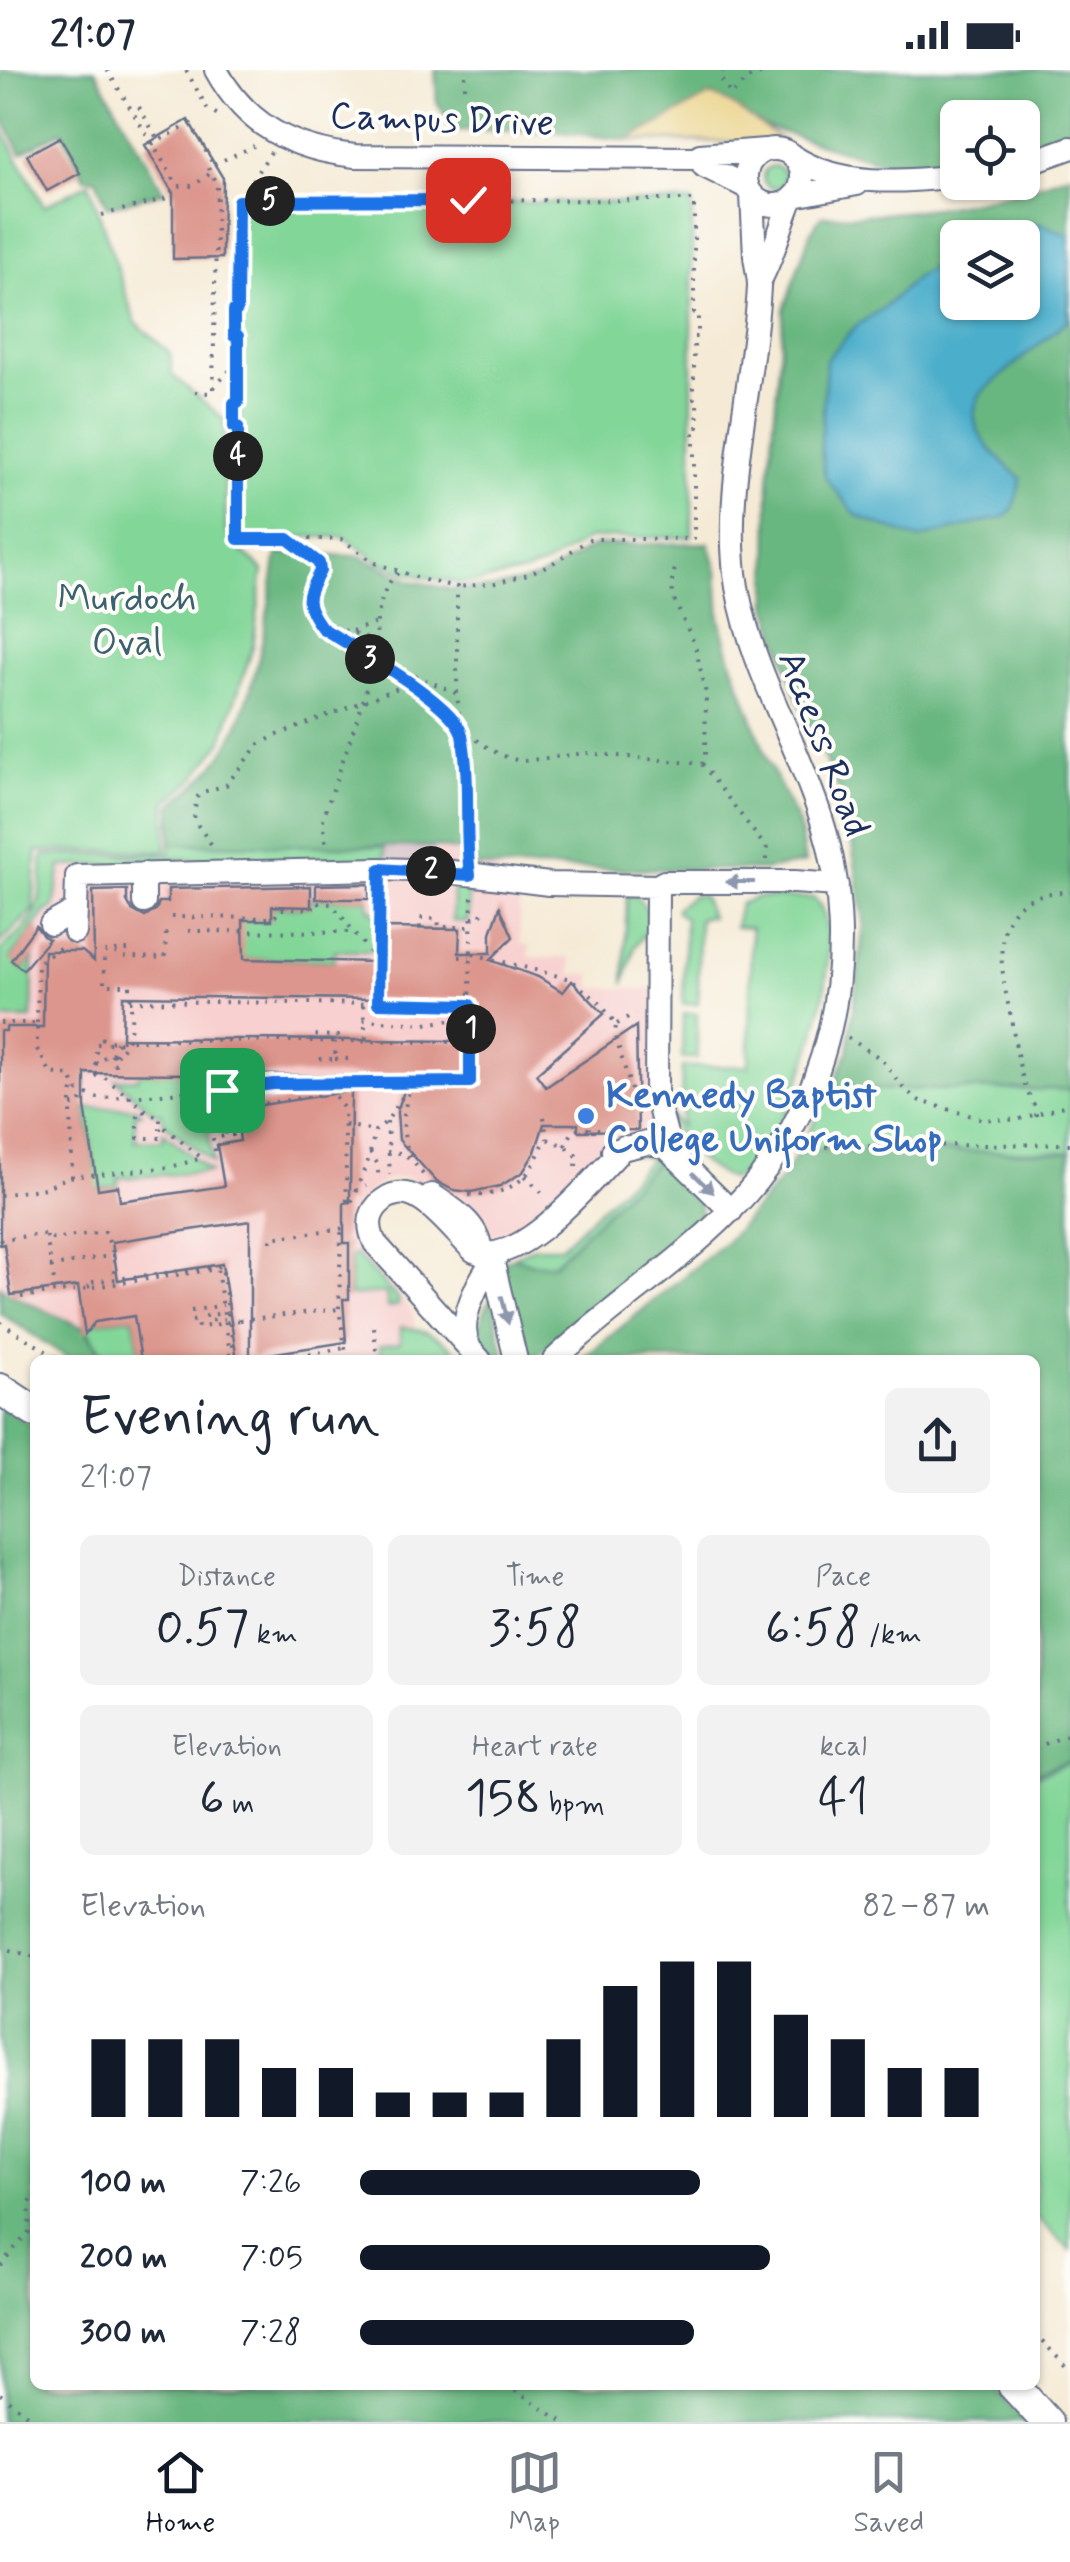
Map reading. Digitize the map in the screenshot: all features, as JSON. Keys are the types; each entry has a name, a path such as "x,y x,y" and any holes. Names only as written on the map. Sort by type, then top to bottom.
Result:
{"main road":[{"path":"0,1370 30,1385"},
{"path":"0,1389 30,1409"},
{"path":"1018,2390 1047,2422"}],"street":[{"name":"Campus Drive","path":"216,70 247,114 264,128 284,140 323,153 699,158 703,153 765,150"},
{"path":"1040,159 1070,148"},
{"path":"750,191 746,169 757,154 774,149 826,172 870,180 940,178"},
{"path":"699,158 704,166 767,204 785,203 800,188 801,170 791,155"},
{"path":"793,197 870,180"},
{"name":"Access Road","path":"560,1355 731,1210 782,1147 802,1109 825,1044 839,982 841,918 822,819 754,658 736,584 734,523 759,282 750,191"},
{"name":"Access Road","path":"759,282 770,264 779,228 793,197"},
{"path":"76,928 77,876 380,869 471,882 837,885"},
{"path":"144,874 144,902"},
{"path":"657,886 656,1090 675,1154"},
{"path":"50,924 59,916 76,928"},
{"path":"475,1355 465,1339 465,1319 496,1254 620,1138 654,1143 675,1154 731,1210"},
{"path":"475,1355 425,1302 396,1286 360,1248 355,1234 356,1218 368,1194 394,1181 412,1183 460,1214 474,1229 496,1254 515,1355"}],"path":[{"path":"107,70 178,186"},
{"path":"466,70 466,88"},
{"path":"723,70 721,80 730,95 748,78 773,70"},
{"path":"139,107 158,140"},
{"path":"152,144 191,124 214,165"},
{"path":"213,390 217,186 208,167 260,143"},
{"path":"238,201 694,200 694,312 698,312 698,337 694,337 698,427 694,427 694,539 590,539 553,564 528,574 496,583 457,587 376,564 341,539 238,539 238,427 234,427 238,201 272,152"},
{"path":"102,214 164,199 178,186 193,186 211,174"},
{"path":"196,392 208,393 229,371 237,370"},
{"path":"288,539 319,563 320,571 310,584 310,606 322,628 413,684 480,744 522,762 587,753 702,764 767,849"},
{"path":"676,566 673,598 695,645 706,694 702,764"},
{"path":"326,846 323,818 363,702 388,581 398,573"},
{"path":"457,587 457,694 472,918 468,1076"},
{"path":"310,606 325,623 376,641 399,668 457,694"},
{"path":"348,632 377,622"},
{"path":"211,844 194,820 196,798 202,792 226,785 258,745 424,682"},
{"path":"378,1003 380,869"},
{"path":"1036,1116 1037,1109 1026,1089 1000,969 1002,935 1014,908 1024,900 1039,894 1070,892"},
{"path":"171,917 274,918 280,908 313,909 313,903 332,904 380,969"},
{"path":"472,918 481,916 482,910"},
{"path":"420,928 420,918 438,918 439,926 472,927"},
{"path":"72,1177 74,1084 71,1076 51,1073 36,1052 38,964 76,928"},
{"path":"188,931 354,932"},
{"path":"114,951 123,958 165,958 166,934 162,934"},
{"path":"96,947 104,952 128,950"},
{"path":"103,993 104,952"},
{"path":"460,957 471,955 570,979 598,1000 616,1024 620,1056 636,1106"},
{"path":"96,1064 103,1056 114,1053 130,1034 130,986 104,985"},
{"path":"74,1084 98,1098 274,1084 470,1082 472,994"},
{"path":"130,1000 470,1005"},
{"path":"363,1004 366,1040"},
{"path":"616,1024 644,1010"},
{"path":"363,1020 425,1024 471,1017"},
{"path":"122,1022 130,1021"},
{"path":"0,1024 37,1022"},
{"path":"312,1038 338,1036 335,1059"},
{"path":"839,1048 844,1036 870,1048 906,1090 920,1100 982,1118 1017,1120 1070,1104"},
{"path":"101,1038 468,1043"},
{"path":"114,1062 118,1041"},
{"path":"126,1042 96,1044 97,1076 104,1077 144,1110 160,1116 160,1138 138,1138 138,1115 144,1115 144,1110"},
{"path":"449,1086 470,1083 468,1043"},
{"path":"319,1059 350,1059"},
{"path":"412,1083 404,1118 412,1162"},
{"path":"215,1152 213,1138 233,1135 230,1108 333,1092 344,1109 348,1204 375,1131 387,1122 412,1083"},
{"path":"222,1090 226,1136"},
{"path":"71,1104 79,1104 85,1093"},
{"path":"314,1094 316,1102"},
{"path":"263,1102 264,1110"},
{"path":"465,1194 503,1191 525,1176 547,1139 544,1117"},
{"path":"589,1117 589,1129"},
{"path":"387,1122 390,1176"},
{"path":"0,1195 45,1188 72,1177 171,1167 202,1159 160,1124"},
{"path":"345,1124 375,1131"},
{"path":"565,1146 574,1129 620,1138"},
{"path":"547,1139 577,1156 578,1162 567,1176"},
{"path":"795,1147 1070,1144"},
{"path":"370,1152 378,1163 379,1180"},
{"path":"387,1152 401,1153 434,1183"},
{"path":"525,1176 546,1196 542,1200"},
{"path":"272,1242 271,1238 350,1227 341,1234 339,1309 346,1355"},
{"path":"0,1240 106,1232 114,1255 114,1278"},
{"path":"46,1236 56,1292"},
{"path":"49,1267 114,1255"},
{"path":"105,1278 118,1281 222,1266 229,1312 224,1320 198,1328 197,1320 192,1321"},
{"path":"21,1297 217,1269 232,1355"},
{"path":"333,1270 340,1270"},
{"path":"87,1287 114,1278"},
{"path":"191,1311 223,1305"},
{"path":"229,1312 209,1318 241,1323 339,1309"},
{"path":"0,1322 52,1355"},
{"path":"374,1327 376,1355"},
{"path":"308,1355 345,1348"},
{"path":"1040,1746 1070,1734"},
{"path":"0,1947 30,1956"},
{"path":"0,2264 29,2232 30,2202"},
{"path":"1040,2338 1070,2371"},
{"path":"514,2390 563,2422"},
{"path":"0,2394 36,2422"}],"shaded area":[{"path":"175,846 463,849 519,885 520,944 529,945 529,957 571,958 571,974 591,974 592,988 665,989 663,1138 628,1152 546,1227 515,1227 501,1235 487,1233 447,1199 407,1177 388,1179 372,1188 358,1203 351,1230 358,1250 412,1310 421,1355 77,1355 0,1297 0,960 46,911 52,859 167,854"},
{"path":"434,848 436,864 385,862 384,849"}],"green space":[{"path":"0,70 95,70 164,192 107,207 96,179 85,178 62,131 21,153 0,114"},
{"path":"435,70 1070,70 1070,129 1040,139 1040,100 940,100 940,161 883,163 765,127 711,95 628,140 551,131 453,130 437,102"},
{"name":"Murdoch Oval","path":"0,125 44,206 89,183 135,322 170,353 172,375 224,419 226,529 231,541 263,570 253,647 221,743 193,780 166,802 166,851 37,851 33,910 0,943"},
{"path":"770,166 778,166 785,177 778,188 770,188 763,181 763,173"},
{"path":"1070,174 1070,1089 831,1090 848,1052 864,922 846,806 796,696 768,605 769,480 784,309 810,233 821,216 976,200 1040,200 1040,184"},
{"path":"692,202 692,537 590,538 526,572 457,583 406,573 380,562 343,537 240,537 240,203"},
{"path":"709,543 717,570 720,619 731,660 768,761 799,825 805,863 765,870 500,868 473,866 473,853 436,847 171,844 171,805 216,763 243,711 259,658 277,553 360,556 411,581 451,589 493,588 539,578 595,545"},
{"path":"171,805 384,847 385,862 178,859 149,864 61,866 54,908 46,911 11,959 23,970 33,958 32,1019 0,1019 0,950 24,928 36,910 43,855 170,854"},
{"path":"456,884 469,884 468,922 452,921"},
{"path":"627,895 636,896 648,911 649,928 635,946 624,984"},
{"path":"693,895 703,896 711,917 699,918 698,1004 683,1004 685,918 676,908"},
{"path":"758,897 814,898 826,922 828,958 823,1001 794,1094 753,1164 731,1179 692,1152 667,1112 681,1126 682,1067 749,1066 751,928 735,927 740,904"},
{"path":"311,899 369,899 369,910 376,911 375,951 335,951 334,961 244,959 168,919 271,920 272,907 310,907"},
{"path":"683,1014 697,1014 697,1058 682,1058"},
{"path":"140,1073 223,1073 223,1128 208,1130 213,1163 163,1122 162,1113 154,1113 115,1079 137,1079"},
{"path":"1070,1089 1070,1152 799,1150 831,1090"},
{"path":"86,1108 135,1108 141,1113 135,1114 136,1141 163,1140 163,1132 210,1172 118,1178 118,1186 0,1204 39,1169 95,1170"},
{"path":"799,1150 1070,1152 1070,1760 1040,1771 1040,1355 587,1355 728,1240 784,1176"},
{"path":"658,1153 700,1196 700,1219 693,1228 654,1164 553,1264 532,1264 513,1257 534,1247 561,1247 652,1158 630,1155"},
{"path":"662,1156 696,1193 698,1223 540,1353 520,1355 501,1263 513,1257 532,1264 554,1264"},
{"path":"355,1254 398,1299 398,1305 388,1308 386,1293 350,1296 351,1258"},
{"path":"0,1286 11,1295 84,1328 103,1355 63,1355 0,1313"},
{"path":"492,1296 504,1355 494,1353 481,1339 482,1315"},
{"path":"133,1317 140,1355 103,1355 84,1324"},
{"path":"401,1327 420,1330 436,1336 458,1355 380,1355 380,1346 400,1343"},
{"path":"0,1405 30,1425 30,2390 997,2390 1026,2422 0,2422"},
{"path":"1070,1762 1070,2250 1040,2221 1040,1774"}],"sand":[{"path":"711,95 786,143 628,140"}],"water":[{"path":"1040,224 1070,236 1068,320 983,391 974,416 991,450 1021,478 1014,507 1007,516 918,539 857,516 825,477 821,448 826,360 856,326 940,262 940,320 1040,320"}],"building":[{"path":"188,120 223,178 222,258 173,259 173,193 145,145"},
{"path":"60,137 80,173 47,191 27,155"},
{"path":"369,884 369,899 316,899 316,885"},
{"path":"311,886 311,907 272,906 272,920 243,920 244,959 375,962 375,955 382,955 383,928 460,929 459,953 491,953 491,933 500,907 513,937 490,960 538,977 563,992 572,981 604,1014 536,1074 546,1087 636,1026 638,1130 578,1131 578,1124 544,1124 523,1172 500,1186 471,1192 453,1190 436,1181 399,1140 397,1112 409,1076 85,1073 85,1107 98,1189 118,1186 120,1201 224,1186 217,1145 240,1141 236,1109 351,1091 350,1202 344,1203 344,1243 349,1243 349,1299 343,1299 346,1342 250,1355 250,1221 112,1242 118,1280 222,1264 236,1355 140,1355 134,1316 95,1322 85,1334 78,1286 11,1295 4,1244 0,1245 0,1031 6,1031 6,1027 43,1027 44,951 82,951 94,961 93,891 127,890 132,910 145,917 156,910 159,902 168,902 168,889","holes":["123,996 467,1000 467,1041 122,1038"]},
{"path":"36,926 49,939 23,970 11,960"}],"place":[{"name":"Kennedy Baptist College Uniform Shop","path":"586,1116"}],"route":[{"path":"222,1090 274,1084 470,1082 470,1005 378,1003 380,869 470,875 462,730 413,684 322,628 308,595 310,584 320,571 319,563 288,539 238,539 238,427 234,427 234,403 238,403 238,336 234,336 238,201 468,200"}]}
